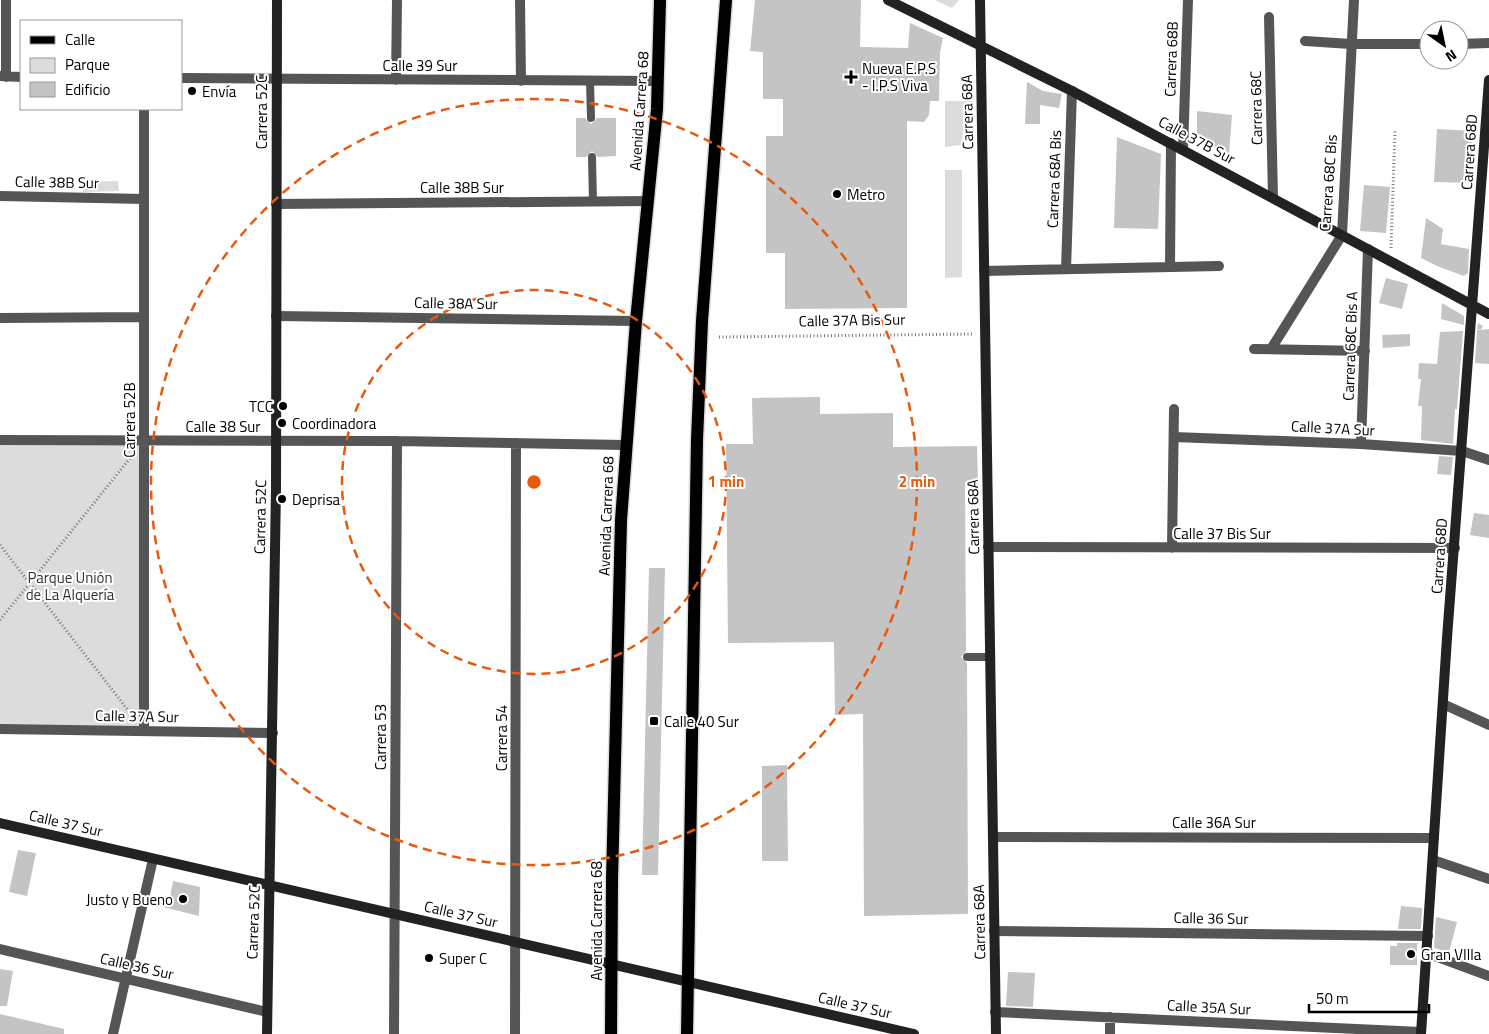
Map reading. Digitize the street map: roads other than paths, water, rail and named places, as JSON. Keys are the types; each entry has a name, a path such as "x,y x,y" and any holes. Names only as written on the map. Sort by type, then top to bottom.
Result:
{"main road":[{"name":"Avenida Carrera 68","path":"611,1034 621,520 625,445 658,81 660,0"},
{"path":"687,1034 697,440 702,321 726,0"}],"street":[{"path":"6,0 3,76 20,77"},
{"name":"Carrera 52C","path":"267,1034 276,441 277,0"},
{"path":"396,80 397,0"},
{"path":"520,0 521,81"},
{"name":"Calle 37B Sur","path":"888,0 1072,91 1489,314"},
{"name":"Carrera 68A","path":"980,0 996,1034"},
{"name":"Carrera 68B","path":"1183,150 1188,0"},
{"name":"Carrera 68C Bis","path":"1271,349 1342,235 1354,0"},
{"name":"Carrera 68C","path":"1269,17 1273,198"},
{"path":"1305,41 1351,44 1419,44"},
{"path":"1469,44 1489,44"},
{"name":"Calle 39 Sur","path":"182,78 658,81"},
{"name":"Carrera 68D","path":"1421,1033 1489,80"},
{"name":"Carrera 68A Bis","path":"1066,269 1072,91"},
{"name":"Carrera 52B","path":"144,110 144,731"},
{"path":"1170,267 1171,143"},
{"name":"Calle 38B Sur","path":"0,196 144,199"},
{"name":"Calle 38B Sur","path":"276,204 648,201"},
{"name":"Carrera 68C Bis A","path":"1361,444 1368,249"},
{"path":"984,271 1219,266"},
{"name":"Calle 38A Sur","path":"276,316 636,321"},
{"path":"0,318 144,317"},
{"path":"1254,349 1365,351"},
{"path":"1172,548 1174,409"},
{"name":"Calle 37A Sur","path":"1174,437 1361,444 1462,451 1489,460"},
{"name":"Calle 38 Sur","path":"0,440 397,441 625,445"},
{"name":"Carrera 53","path":"394,1034 397,441"},
{"name":"Carrera 54","path":"515,1034 516,443"},
{"name":"Calle 37 Bis Sur","path":"988,547 1455,548"},
{"path":"1444,704 1489,725"},
{"name":"Calle 37A Sur","path":"0,728 273,733"},
{"name":"Calle 37 Sur","path":"0,823 914,1034"},
{"name":"Calle 36A Sur","path":"993,837 1434,838"},
{"path":"113,1034 153,859"},
{"path":"1433,860 1489,879"},
{"name":"Calle 36 Sur","path":"994,931 1428,936"},
{"name":"Calle 36 Sur","path":"0,949 267,1012"},
{"path":"1427,953 1489,976"},
{"name":"Calle 35A Sur","path":"996,1012 1421,1033"},
{"path":"1110,1017 1110,1034"}],"lane":[{"path":"590,81 591,118"},
{"path":"592,157 593,202"},
{"path":"967,657 990,658"}],"place":[{"name":"Nueva E.P.S - I.P.S Viva","path":"851,77"},
{"name":"Envía","path":"192,91"},
{"name":"Metro","path":"837,194"},
{"name":"TCC","path":"283,406"},
{"name":"Coordinadora","path":"282,423"},
{"name":"Deprisa","path":"282,499"},
{"name":"Calle 40 Sur","path":"654,721"},
{"name":"Justo y Bueno","path":"183,899"},
{"name":"Gran VIlla","path":"1411,954"},
{"name":"Super C","path":"429,958"}],"park label":[{"name":"Parque Unión de La Alquería","path":"70,586"}]}
